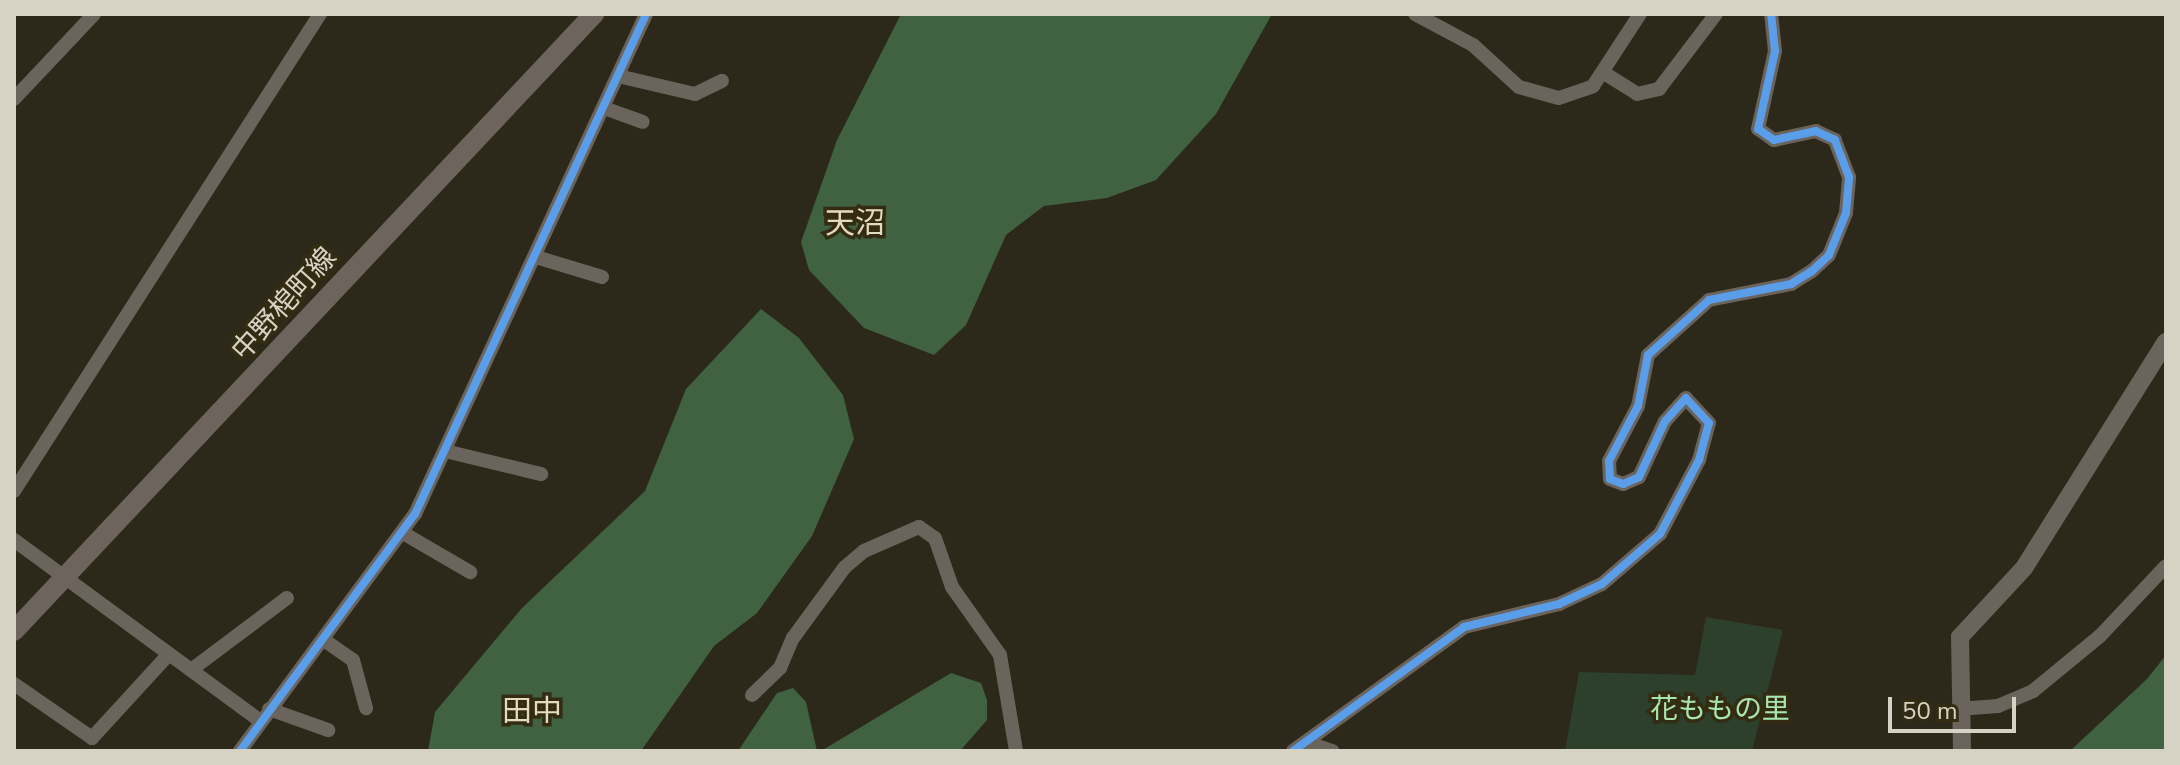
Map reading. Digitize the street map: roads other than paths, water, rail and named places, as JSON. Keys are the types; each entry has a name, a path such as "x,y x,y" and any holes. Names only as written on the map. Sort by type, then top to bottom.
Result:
{"main road":[{"name":"中野梍町線","path":"14,631 594,14"}],"street":[{"path":"14,99 94,14"},
{"path":"14,491 320,14"},
{"path":"1415,14 1473,45 1499,74 1531,94 1559,98 1593,86 1640,14"},
{"path":"1604,73 1637,94 1659,89 1716,14"},
{"path":"1300,748 1464,627 1559,604 1602,584 1660,534 1703,450 1709,423 1686,398 1665,421 1639,477 1623,484 1610,479 1606,471 1638,406 1648,355 1709,300 1791,284 1812,271 1829,255 1846,213 1849,177 1835,140 1816,131 1774,140 1758,129 1775,51 1771,14"},
{"path":"240,751 403,533 536,257 642,16"},
{"path":"618,76 695,94 722,81"},
{"path":"604,108 643,122"},
{"path":"536,257 602,277"},
{"path":"1962,751 1958,709 1960,637 2024,568 2166,342"},
{"path":"445,451 541,474"},
{"path":"752,695 780,668 793,638 845,567 864,551 919,527 935,538 952,587 1000,655 1016,751"},
{"path":"403,533 470,572"},
{"path":"14,540 191,670 265,715 328,730"},
{"path":"1958,709 1998,706 2033,691 2100,636 2166,566"},
{"path":"191,670 287,598"},
{"path":"324,640 353,660 366,708"},
{"path":"14,684 92,738 169,654"},
{"path":"1300,748 1332,751"}],"district":[{"name":"天沼","path":"855,224"},
{"name":"田中","path":"532,712"}],"park label":[{"name":"花ももの里","path":"1720,709"}]}
